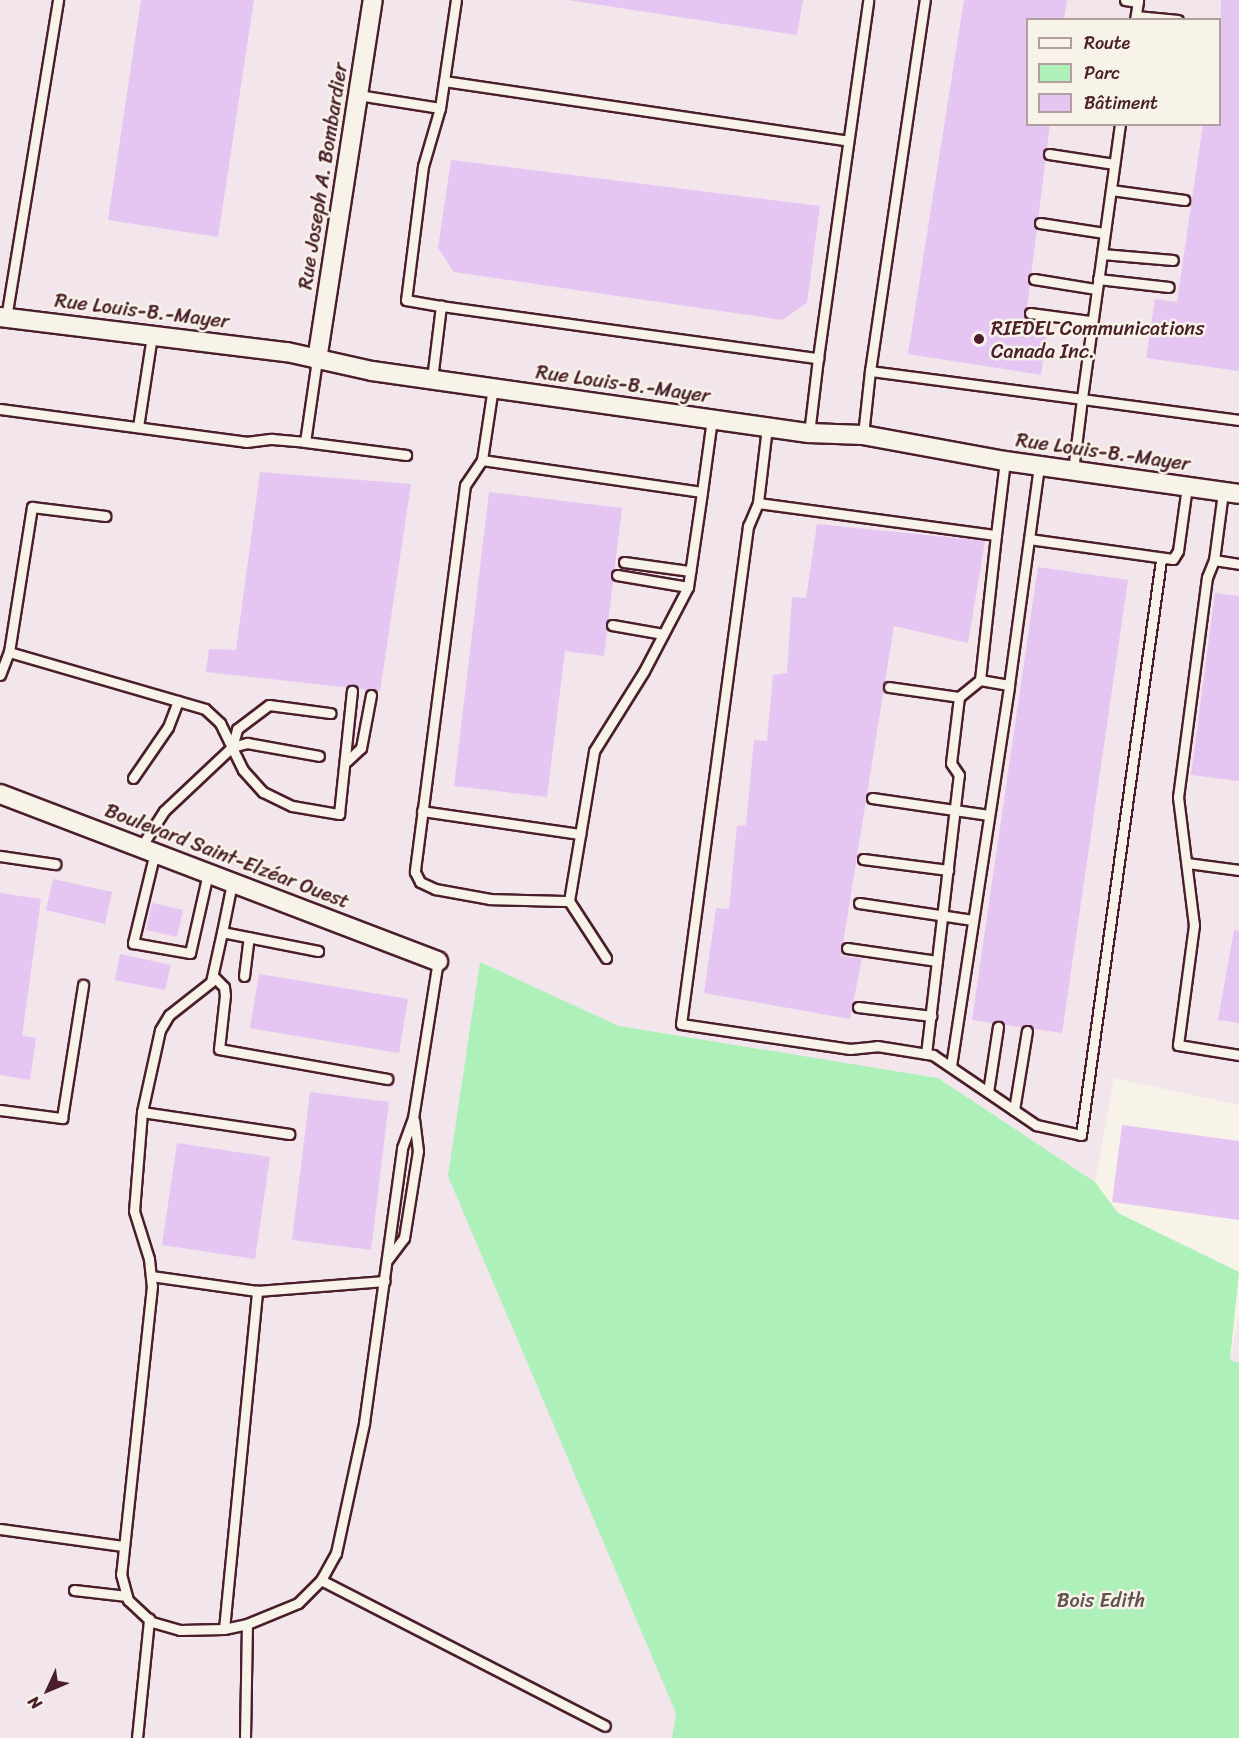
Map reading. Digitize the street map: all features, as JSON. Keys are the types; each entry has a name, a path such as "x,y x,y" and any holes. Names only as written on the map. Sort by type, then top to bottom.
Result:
{"street":[{"name":"Rue Joseph A. Bombardier","path":"317,360 373,0"},
{"name":"Rue Louis-B.-Mayer","path":"3,317 152,333 432,379 809,433 863,435 1005,461 1231,493"},
{"name":"Boulevard Saint-Elzéar Ouest","path":"0,794 438,961"}],"lane":[{"path":"3,317 58,0"},
{"path":"456,0 440,108 423,166 406,300 818,358"},
{"path":"809,433 868,0"},
{"path":"863,435 870,371 925,0"},
{"path":"1125,0 1138,1 1136,18"},
{"path":"444,81 848,141"},
{"path":"358,95 440,108"},
{"path":"1073,470 1091,321 1120,126"},
{"path":"1050,154 1114,164"},
{"path":"1112,189 1184,200"},
{"path":"1040,223 1104,233"},
{"path":"1102,254 1173,260"},
{"path":"1034,279 1169,287"},
{"path":"432,379 441,306"},
{"path":"1030,314 1091,321"},
{"path":"138,427 152,333"},
{"path":"305,442 317,360"},
{"path":"870,371 1239,420"},
{"path":"493,387 482,460 465,485 415,866 420,882 447,892 490,899 569,901"},
{"path":"0,409 246,442 272,439 406,455"},
{"path":"606,958 569,901 594,750 663,634 688,587 712,419"},
{"path":"767,427 758,503 748,526 681,1024 850,1049 877,1046 926,1054 951,1066 1036,1125 1081,1136 1161,560"},
{"path":"482,460 702,492"},
{"path":"889,687 959,696 980,680 1005,461"},
{"path":"951,1066 1040,466"},
{"path":"1029,539 1161,560 1173,559 1178,551 1187,486"},
{"path":"1231,493 1214,560 1207,578 1178,797 1194,925 1178,1045 1239,1055"},
{"path":"758,503 996,535"},
{"path":"0,675 9,651 32,507 105,516"},
{"path":"1214,560 1239,564"},
{"path":"624,562 690,571"},
{"path":"616,575 688,587"},
{"path":"612,625 663,634"},
{"path":"9,651 205,709 220,723 243,770 269,796 292,806 339,814 347,762 345,740 352,691"},
{"path":"980,680 1009,685"},
{"path":"347,762 362,748 371,696"},
{"path":"926,1054 959,775 951,763 959,696"},
{"path":"133,778 168,727 178,701"},
{"path":"232,747 237,729 269,705 330,713"},
{"path":"208,873 190,953 133,943 148,850 164,811 232,747 247,743 319,756"},
{"path":"872,798 989,815"},
{"path":"422,811 580,834"},
{"path":"0,856 56,864"},
{"path":"863,859 948,870"},
{"path":"1187,862 1239,870"},
{"path":"232,883 214,976 206,988 169,1015 160,1030 142,1112 134,1211 151,1276 121,1574 127,1596 148,1619 180,1630 224,1629 247,1624 298,1603 321,1580 336,1552 349,1499 385,1281 402,1148 413,1118 438,961"},
{"path":"859,903 973,920"},
{"path":"222,932 318,951"},
{"path":"244,976 249,937"},
{"path":"847,948 937,961"},
{"path":"214,976 224,987 225,994 219,1048 387,1079"},
{"path":"0,1110 62,1118 83,985"},
{"path":"858,1007 930,1016"},
{"path":"988,1092 998,1027"},
{"path":"1014,1110 1028,1031"},
{"path":"142,1112 289,1134"},
{"path":"387,1260 404,1238 418,1151 413,1118"},
{"path":"151,1276 257,1291 385,1281"},
{"path":"224,1629 257,1291"},
{"path":"0,1529 123,1546"},
{"path":"321,1580 605,1726"},
{"path":"75,1590 127,1596"},
{"path":"137,1738 148,1619"},
{"path":"245,1738 247,1624"}],"shaded area":[{"path":"0,0 1239,0 1239,1105 1114,1078 1095,1182 938,1078 619,1026 480,962 676,1713 672,1738 0,1738"},
{"path":"1239,1316 1239,1363 1230,1361"}],"green space":[{"name":"Bois Edith","path":"480,962 619,1026 938,1078 1095,1182 1118,1213 1239,1272 1230,1360 1239,1363 1239,1738 672,1738 676,1713 448,1176"}],"building":[{"path":"141,0 254,0 218,237 108,220"},
{"path":"568,0 803,0 797,35"},
{"path":"964,0 1067,0 1064,18 1026,18 1026,126 1050,126 1025,324 1048,328 1041,375 908,354"},
{"path":"1221,0 1239,0 1239,371 1146,358 1155,299 1177,302 1203,126 1221,126"},
{"path":"451,160 820,206 807,303 782,320 454,272 438,248"},
{"path":"260,472 411,484 380,691 206,672 209,649 236,650"},
{"path":"489,492 622,508 604,656 565,651 547,797 454,786"},
{"path":"817,524 985,541 968,643 894,626 841,956 862,958 850,1019 704,993 716,908 729,909 737,826 746,825 754,740 767,741 773,675 787,673 792,597 806,598"},
{"path":"1038,567 1128,580 1062,1033 972,1020"},
{"path":"1215,593 1239,596 1239,781 1191,775"},
{"path":"53,879 112,892 105,924 46,910"},
{"path":"0,893 41,899 22,1036 36,1038 30,1080 0,1075"},
{"path":"152,903 183,910 177,937 146,930"},
{"path":"1234,930 1239,931 1239,1023 1218,1020"},
{"path":"120,954 171,965 165,990 115,980"},
{"path":"259,974 408,999 399,1053 250,1028"},
{"path":"310,1092 389,1102 371,1250 292,1240"},
{"path":"1122,1125 1239,1141 1239,1220 1112,1202"},
{"path":"177,1143 270,1157 255,1259 162,1245"}],"place":[{"name":"RIEDEL Communications Canada Inc.","path":"979,339"}]}
